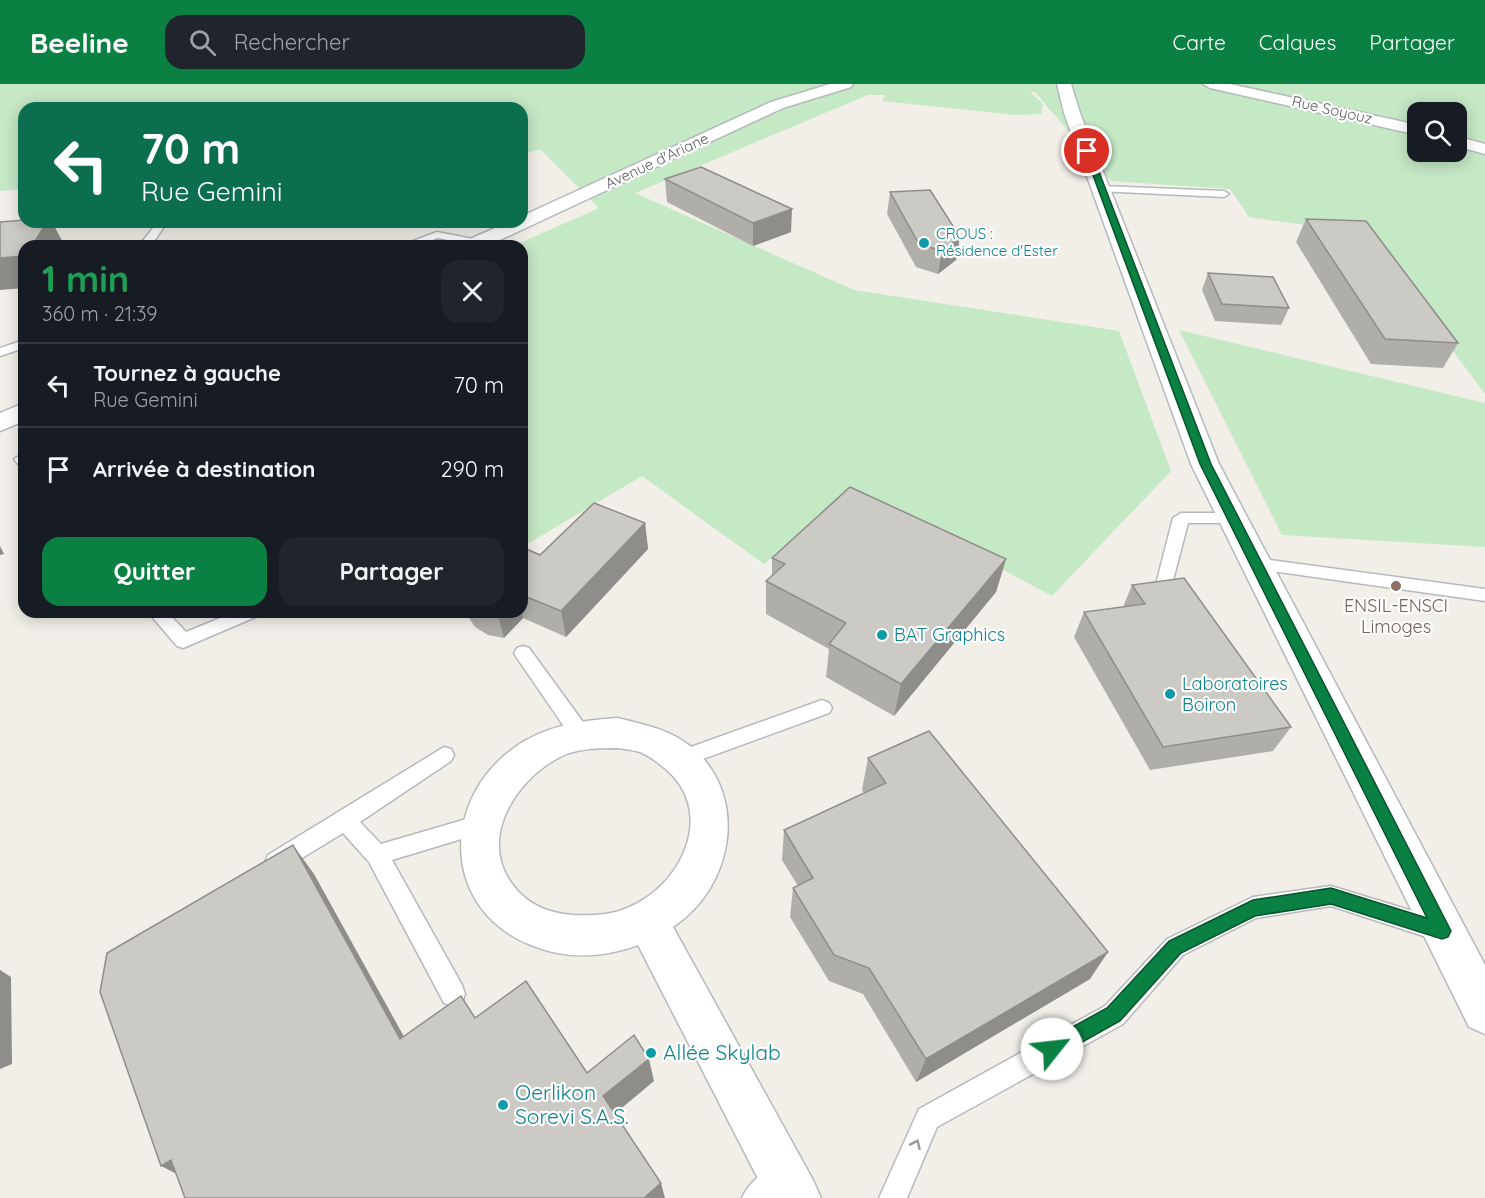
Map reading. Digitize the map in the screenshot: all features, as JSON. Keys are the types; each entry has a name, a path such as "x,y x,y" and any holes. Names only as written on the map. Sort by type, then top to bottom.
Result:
{"street":[{"name":"Avenue d'Ariane","path":"528,219 777,105 846,84"},
{"path":"1064,84 1072,113 1205,464 1442,931 1485,1011"},
{"name":"Rue Soyouz","path":"1210,84 1407,127"},
{"path":"1467,144 1485,149"},
{"name":"Avenue d'Ariane","path":"483,240 509,228"},
{"path":"0,423 18,414"},
{"path":"618,733 652,741 681,759 699,782 710,809 709,839 698,870 677,898 647,920 610,934 573,937 536,929 507,911 487,885 478,855 480,824 494,793 517,766 547,746 580,735 618,733"},
{"path":"647,920 778,1190"}],"lane":[{"path":"1102,189 1224,194"},
{"path":"423,240 437,235 458,240"},
{"path":"0,352 18,346"},
{"path":"1164,584 1181,518 1233,518"},
{"path":"1256,564 1485,595"},
{"path":"162,618 183,641 238,618"},
{"path":"524,653 580,735"},
{"path":"681,759 822,708"},
{"path":"267,868 444,755"},
{"path":"345,820 377,855 453,994"},
{"path":"377,855 480,824"},
{"path":"893,1198 928,1118 1114,1014 1175,947 1253,908 1331,896 1442,931"}],"green space":[{"path":"0,84 1485,84 1485,394 1365,233 1249,217 1230,189 1111,181 1035,92 1030,92 1043,104 1041,114 1016,115 882,101 885,95 868,95 635,193 854,290 1119,331 1171,471 1052,596 852,489 764,564 642,476 528,543 527,240 599,208 541,150 528,152 528,102 18,102 18,190 0,191"},
{"path":"1179,330 1485,403 1485,547 1282,535"}],"building":[{"path":"701,167 792,209 753,223 665,179"},
{"path":"930,190 960,237 942,251 919,244 890,192"},
{"path":"1306,219 1366,221 1458,343 1385,339"},
{"path":"18,220 18,228 43,228 36,240 18,240 18,256 0,258 0,222"},
{"path":"1208,273 1273,277 1289,308 1222,304"},
{"name":"BAT Graphics","path":"850,487 1006,559 901,684 829,644 846,623 766,581 785,564 772,558"},
{"path":"594,503 645,523 561,611 528,597 528,550 540,555"},
{"name":"Laboratoires Boiron","path":"1184,578 1291,727 1163,747 1084,612 1145,604 1132,585"},
{"path":"929,731 1108,952 926,1059 869,968 834,955 793,888 813,878 784,830 886,783 868,758"},
{"path":"293,845 400,1039 461,996 475,1018 526,981 587,1073 634,1035 649,1059 603,1096 661,1183 644,1198 185,1198 171,1160 161,1166 100,992 107,953"}],"place":[{"name":"CROUS : Résidence d'Ester","path":"924,243"},
{"name":"ENSIL-ENSCI Limoges","path":"1396,586"},
{"name":"BAT Graphics","path":"882,635"},
{"name":"Laboratoires Boiron","path":"1170,694"},
{"name":"Allée Skylab","path":"651,1053"},
{"name":"Oerlikon Sorevi S.A.S.","path":"503,1105"}],"route":[{"path":"1052,1049 1114,1014 1175,947 1253,908 1331,896 1442,931 1205,464 1087,151"}]}
